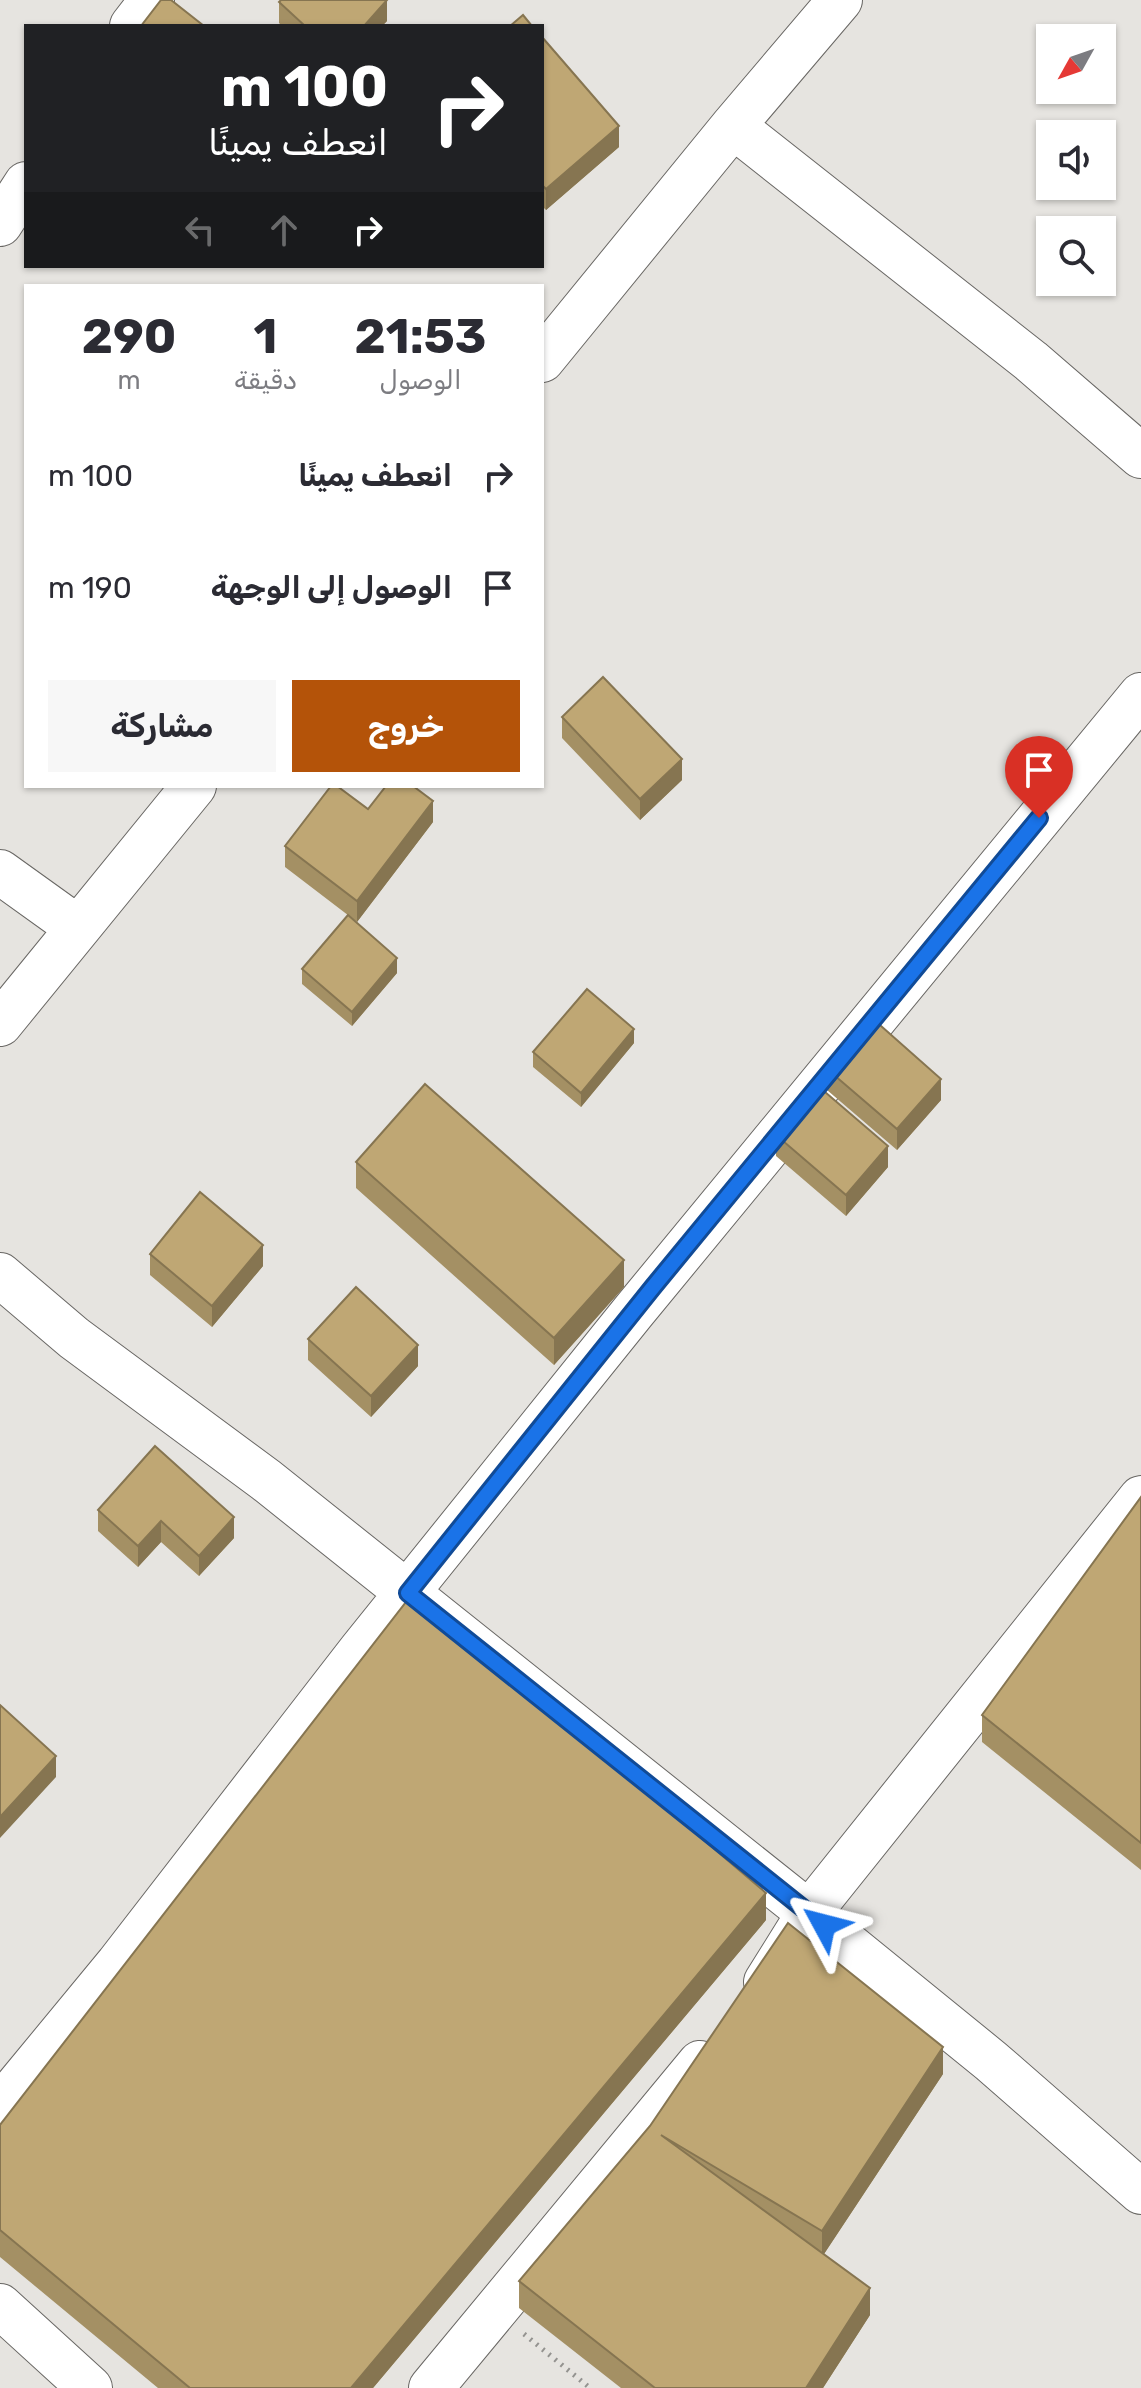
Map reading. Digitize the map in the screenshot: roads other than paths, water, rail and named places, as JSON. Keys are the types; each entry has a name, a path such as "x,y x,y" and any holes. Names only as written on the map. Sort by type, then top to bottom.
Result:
{"street":[{"path":"134,24 152,0"},
{"path":"544,358 840,0"},
{"path":"733,126 1031,361 1141,456"},
{"path":"0,224 24,187"},
{"path":"0,2107 118,1964 643,1299 1141,695"},
{"path":"0,1024 192,788"},
{"path":"0,872 78,928"},
{"path":"0,1275 74,1338 266,1480 809,1913 991,2061 1141,2192"},
{"path":"431,2388 731,2026 788,1950 809,1913 1141,1498"},
{"path":"0,2306 90,2388"}]}
